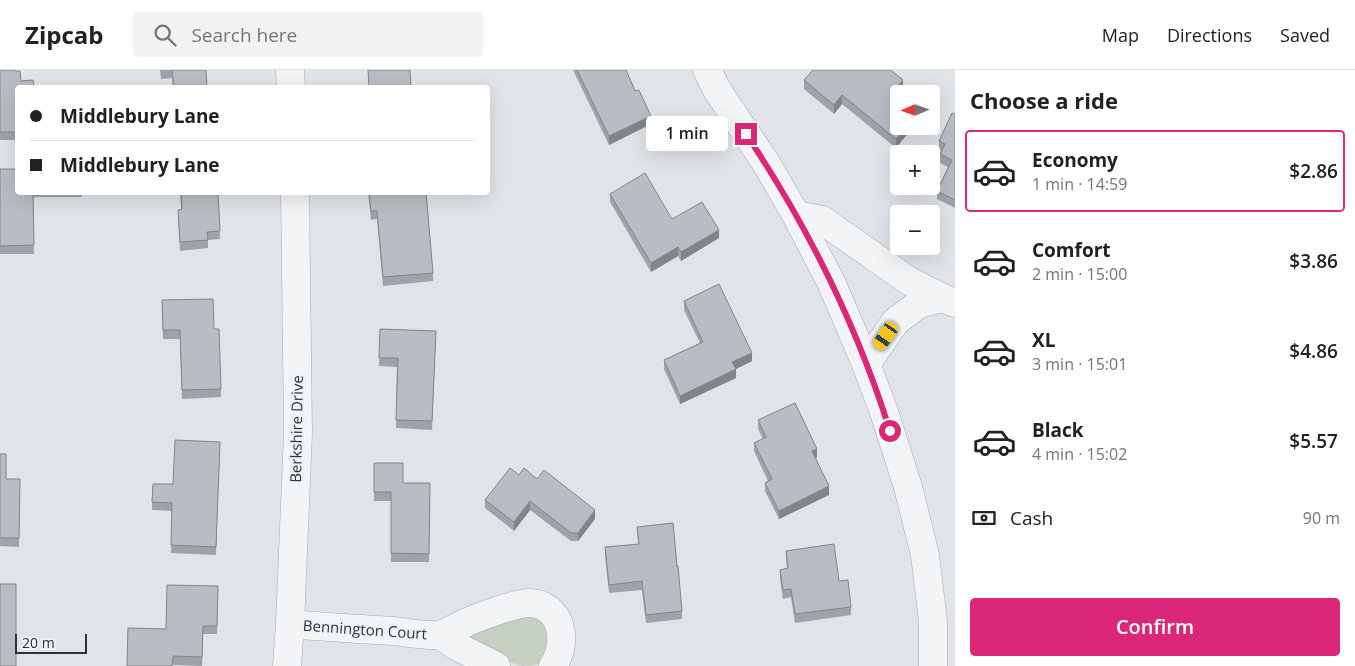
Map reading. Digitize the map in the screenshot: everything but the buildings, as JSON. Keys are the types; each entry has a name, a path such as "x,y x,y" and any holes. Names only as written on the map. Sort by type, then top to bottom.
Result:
{"street":[{"path":"290,70 291,85"},
{"path":"707,70 717,90 766,163 796,215 831,282 866,364 884,412 908,487 925,555 933,622 933,666"},
{"name":"Berkshire Drive","path":"287,666 298,433 295,195"},
{"path":"796,215 822,220 909,281 949,300"},
{"path":"866,364 896,321 919,304 949,300"},
{"name":"Bennington Court","path":"290,624 440,635 466,623 514,606 528,603 539,604 549,610 557,619 561,629 561,649 553,666"},
{"name":"Bennington Court","path":"440,635 458,647 496,666"}],"green space":[{"path":"531,613 553,631 542,662 528,666 517,665 469,642 466,634"}],"route":[{"path":"746,134 766,163 796,215 831,282 866,364 890,431"}]}
